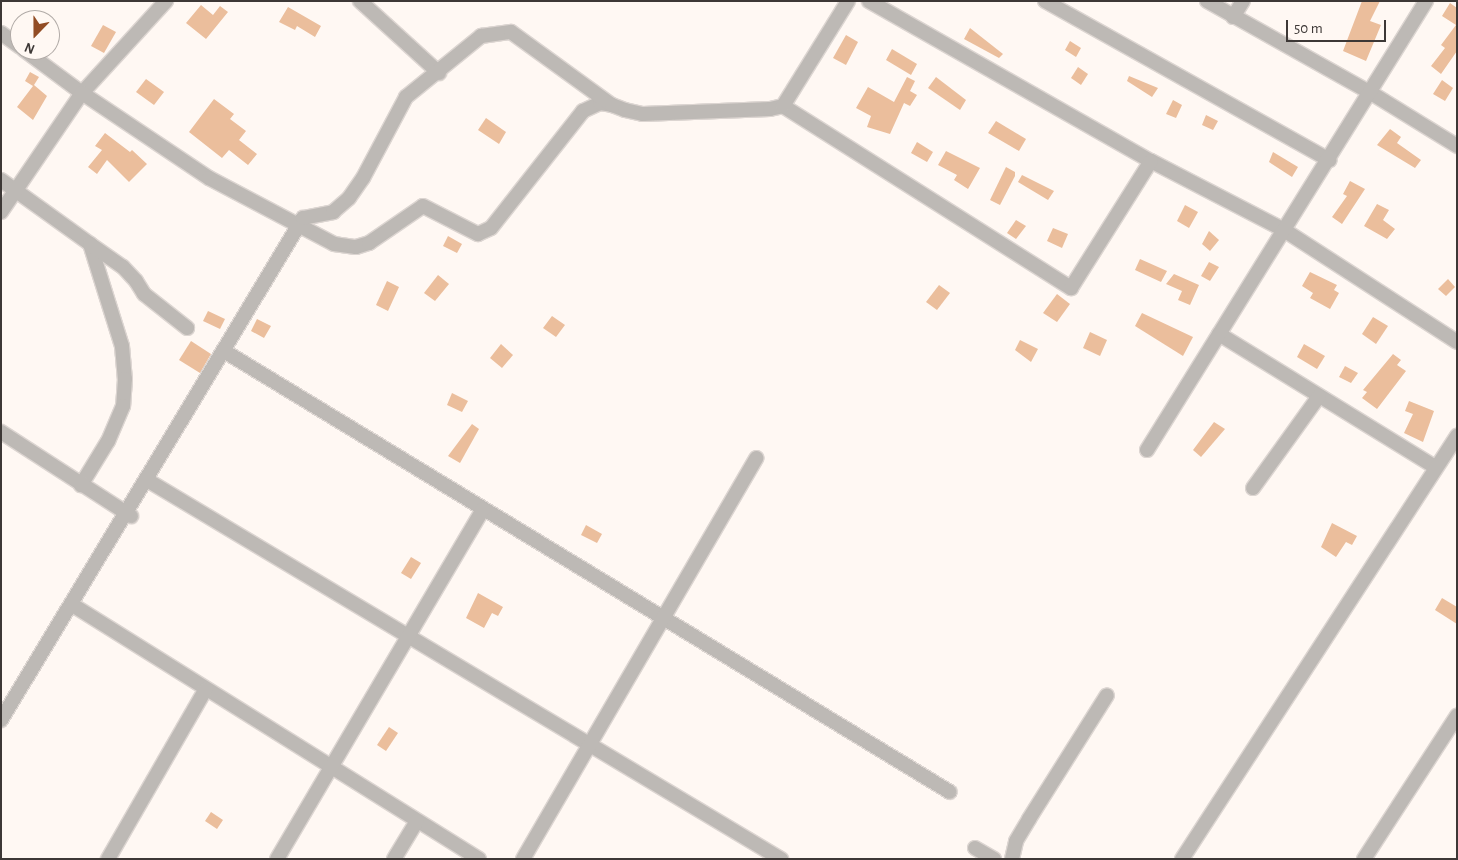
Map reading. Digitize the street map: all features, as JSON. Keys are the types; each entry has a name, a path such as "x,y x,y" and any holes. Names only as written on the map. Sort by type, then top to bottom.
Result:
{"street":[{"path":"1,212 82,93 166,1"},
{"path":"360,1 439,73"},
{"path":"37,60 82,93 188,165 233,192 300,224 334,244 356,247 377,239 423,206 472,232 484,232 583,111 600,104 612,105 643,114 770,109 783,106 848,1"},
{"path":"869,1 1151,161 1284,230 1457,342"},
{"path":"1045,1 1330,160"},
{"path":"1207,1 1371,93 1457,146"},
{"path":"1233,16 1243,1"},
{"path":"1147,450 1284,230 1330,160 1426,1"},
{"path":"1,720 71,604 128,515 146,480 303,218 333,212 342,205 363,178 406,97 439,73 481,36 510,32 612,105"},
{"path":"783,106 1071,288 1151,161"},
{"path":"1,180 17,189 123,267 136,280 144,294 187,328"},
{"path":"82,485 108,441 123,406 125,379 122,346 90,244"},
{"path":"1219,334 1435,467"},
{"path":"224,351 950,792"},
{"path":"1253,488 1319,396"},
{"path":"1,432 128,515"},
{"path":"1182,859 1435,467 1457,436"},
{"path":"522,859 756,458"},
{"path":"146,480 781,859"},
{"path":"277,859 332,769 483,509"},
{"path":"71,604 205,690 479,859"},
{"path":"108,859 205,690"},
{"path":"1012,859 1016,841 1107,695"},
{"path":"1364,859 1455,723"},
{"path":"394,859 416,821"},
{"path":"975,848 994,859"}],"building":[{"path":"1362,1 1380,1 1370,21 1381,25 1366,61 1343,51"},
{"path":"1450,3 1457,8 1457,51 1441,74 1431,66 1445,48 1441,45 1456,25 1442,16"},
{"path":"201,5 213,15 220,6 228,12 206,39 186,23"},
{"path":"288,7 321,26 315,37 297,26 295,30 279,22"},
{"path":"103,25 116,32 104,53 91,46"},
{"path":"970,28 1003,54 999,58 964,39"},
{"path":"846,35 858,42 846,65 833,58"},
{"path":"1070,41 1081,48 1076,57 1065,50"},
{"path":"892,49 917,64 911,75 886,60"},
{"path":"1078,67 1088,74 1081,85 1071,78"},
{"path":"30,72 39,77 34,85 47,96 33,120 17,107 33,86 25,81"},
{"path":"1129,76 1158,88 1152,97 1127,81"},
{"path":"907,77 915,81 910,91 917,95 910,106 904,103 890,134 867,127 871,116 856,108 868,87 894,102"},
{"path":"936,77 966,100 960,110 928,88"},
{"path":"146,79 164,92 154,105 136,92"},
{"path":"1442,80 1453,88 1445,101 1433,94"},
{"path":"214,99 234,114 230,119 246,131 239,140 257,154 248,165 229,150 222,158 189,132"},
{"path":"1173,100 1182,105 1176,118 1166,114"},
{"path":"1206,115 1218,121 1213,130 1202,125"},
{"path":"486,118 506,132 499,144 478,130"},
{"path":"996,121 1026,139 1019,151 988,133"},
{"path":"1390,129 1401,137 1397,143 1421,160 1415,168 1377,145"},
{"path":"105,133 130,152 132,150 147,164 129,182 107,160 97,174 88,167 102,150 95,146"},
{"path":"917,142 933,152 927,162 911,153"},
{"path":"946,151 980,168 968,189 954,180 957,175 938,165"},
{"path":"1273,152 1298,167 1292,177 1269,162"},
{"path":"1006,167 1015,172 1015,176 1000,205 990,200"},
{"path":"1022,175 1054,191 1048,200 1018,182"},
{"path":"1350,181 1365,189 1342,224 1332,217 1347,196 1343,194"},
{"path":"1377,204 1389,210 1383,220 1395,229 1387,239 1364,226"},
{"path":"1185,205 1198,212 1189,228 1177,221"},
{"path":"1016,220 1026,226 1016,239 1007,233"},
{"path":"1053,228 1068,234 1062,248 1047,241"},
{"path":"1209,231 1219,240 1210,251 1202,244"},
{"path":"448,236 462,244 457,253 443,246"},
{"path":"1140,259 1167,271 1161,282 1135,270"},
{"path":"1209,262 1219,267 1210,281 1201,276"},
{"path":"1310,272 1337,285 1334,290 1339,293 1330,309 1310,298 1313,293 1302,286"},
{"path":"1174,274 1199,285 1190,305 1178,300 1182,291 1166,284"},
{"path":"438,275 449,284 435,301 424,293"},
{"path":"1448,279 1455,287 1446,296 1438,289"},
{"path":"387,281 399,287 388,311 376,305"},
{"path":"939,285 950,293 937,310 926,302"},
{"path":"1057,294 1070,304 1057,322 1043,313"},
{"path":"208,311 225,319 220,329 203,321"},
{"path":"1142,313 1193,337 1183,356 1135,326"},
{"path":"552,316 565,325 556,337 543,328"},
{"path":"1373,317 1388,326 1376,344 1362,334"},
{"path":"257,319 271,326 264,338 251,331"},
{"path":"1090,332 1107,340 1100,356 1083,348"},
{"path":"1020,340 1038,349 1031,362 1015,350"},
{"path":"191,341 211,354 200,373 179,360"},
{"path":"501,344 513,355 502,368 490,358"},
{"path":"1304,344 1325,356 1317,369 1297,357"},
{"path":"1393,354 1401,360 1397,365 1406,371 1377,409 1362,398 1367,392 1363,390"},
{"path":"1345,366 1358,373 1351,383 1339,377"},
{"path":"452,393 468,401 462,412 447,405"},
{"path":"1409,401 1434,411 1423,442 1404,433 1413,414 1405,411"},
{"path":"1214,422 1225,429 1201,457 1193,450"},
{"path":"472,424 479,429 460,463 448,456"},
{"path":"1332,523 1357,536 1352,545 1346,542 1336,557 1321,547"},
{"path":"586,525 602,534 597,543 581,535"},
{"path":"411,557 421,563 411,579 401,573"},
{"path":"478,593 503,607 498,616 492,613 484,628 466,618"},
{"path":"1442,598 1457,607 1457,624 1435,610"},
{"path":"389,727 398,733 386,751 377,745"},
{"path":"211,812 223,820 217,829 205,821"}]}
